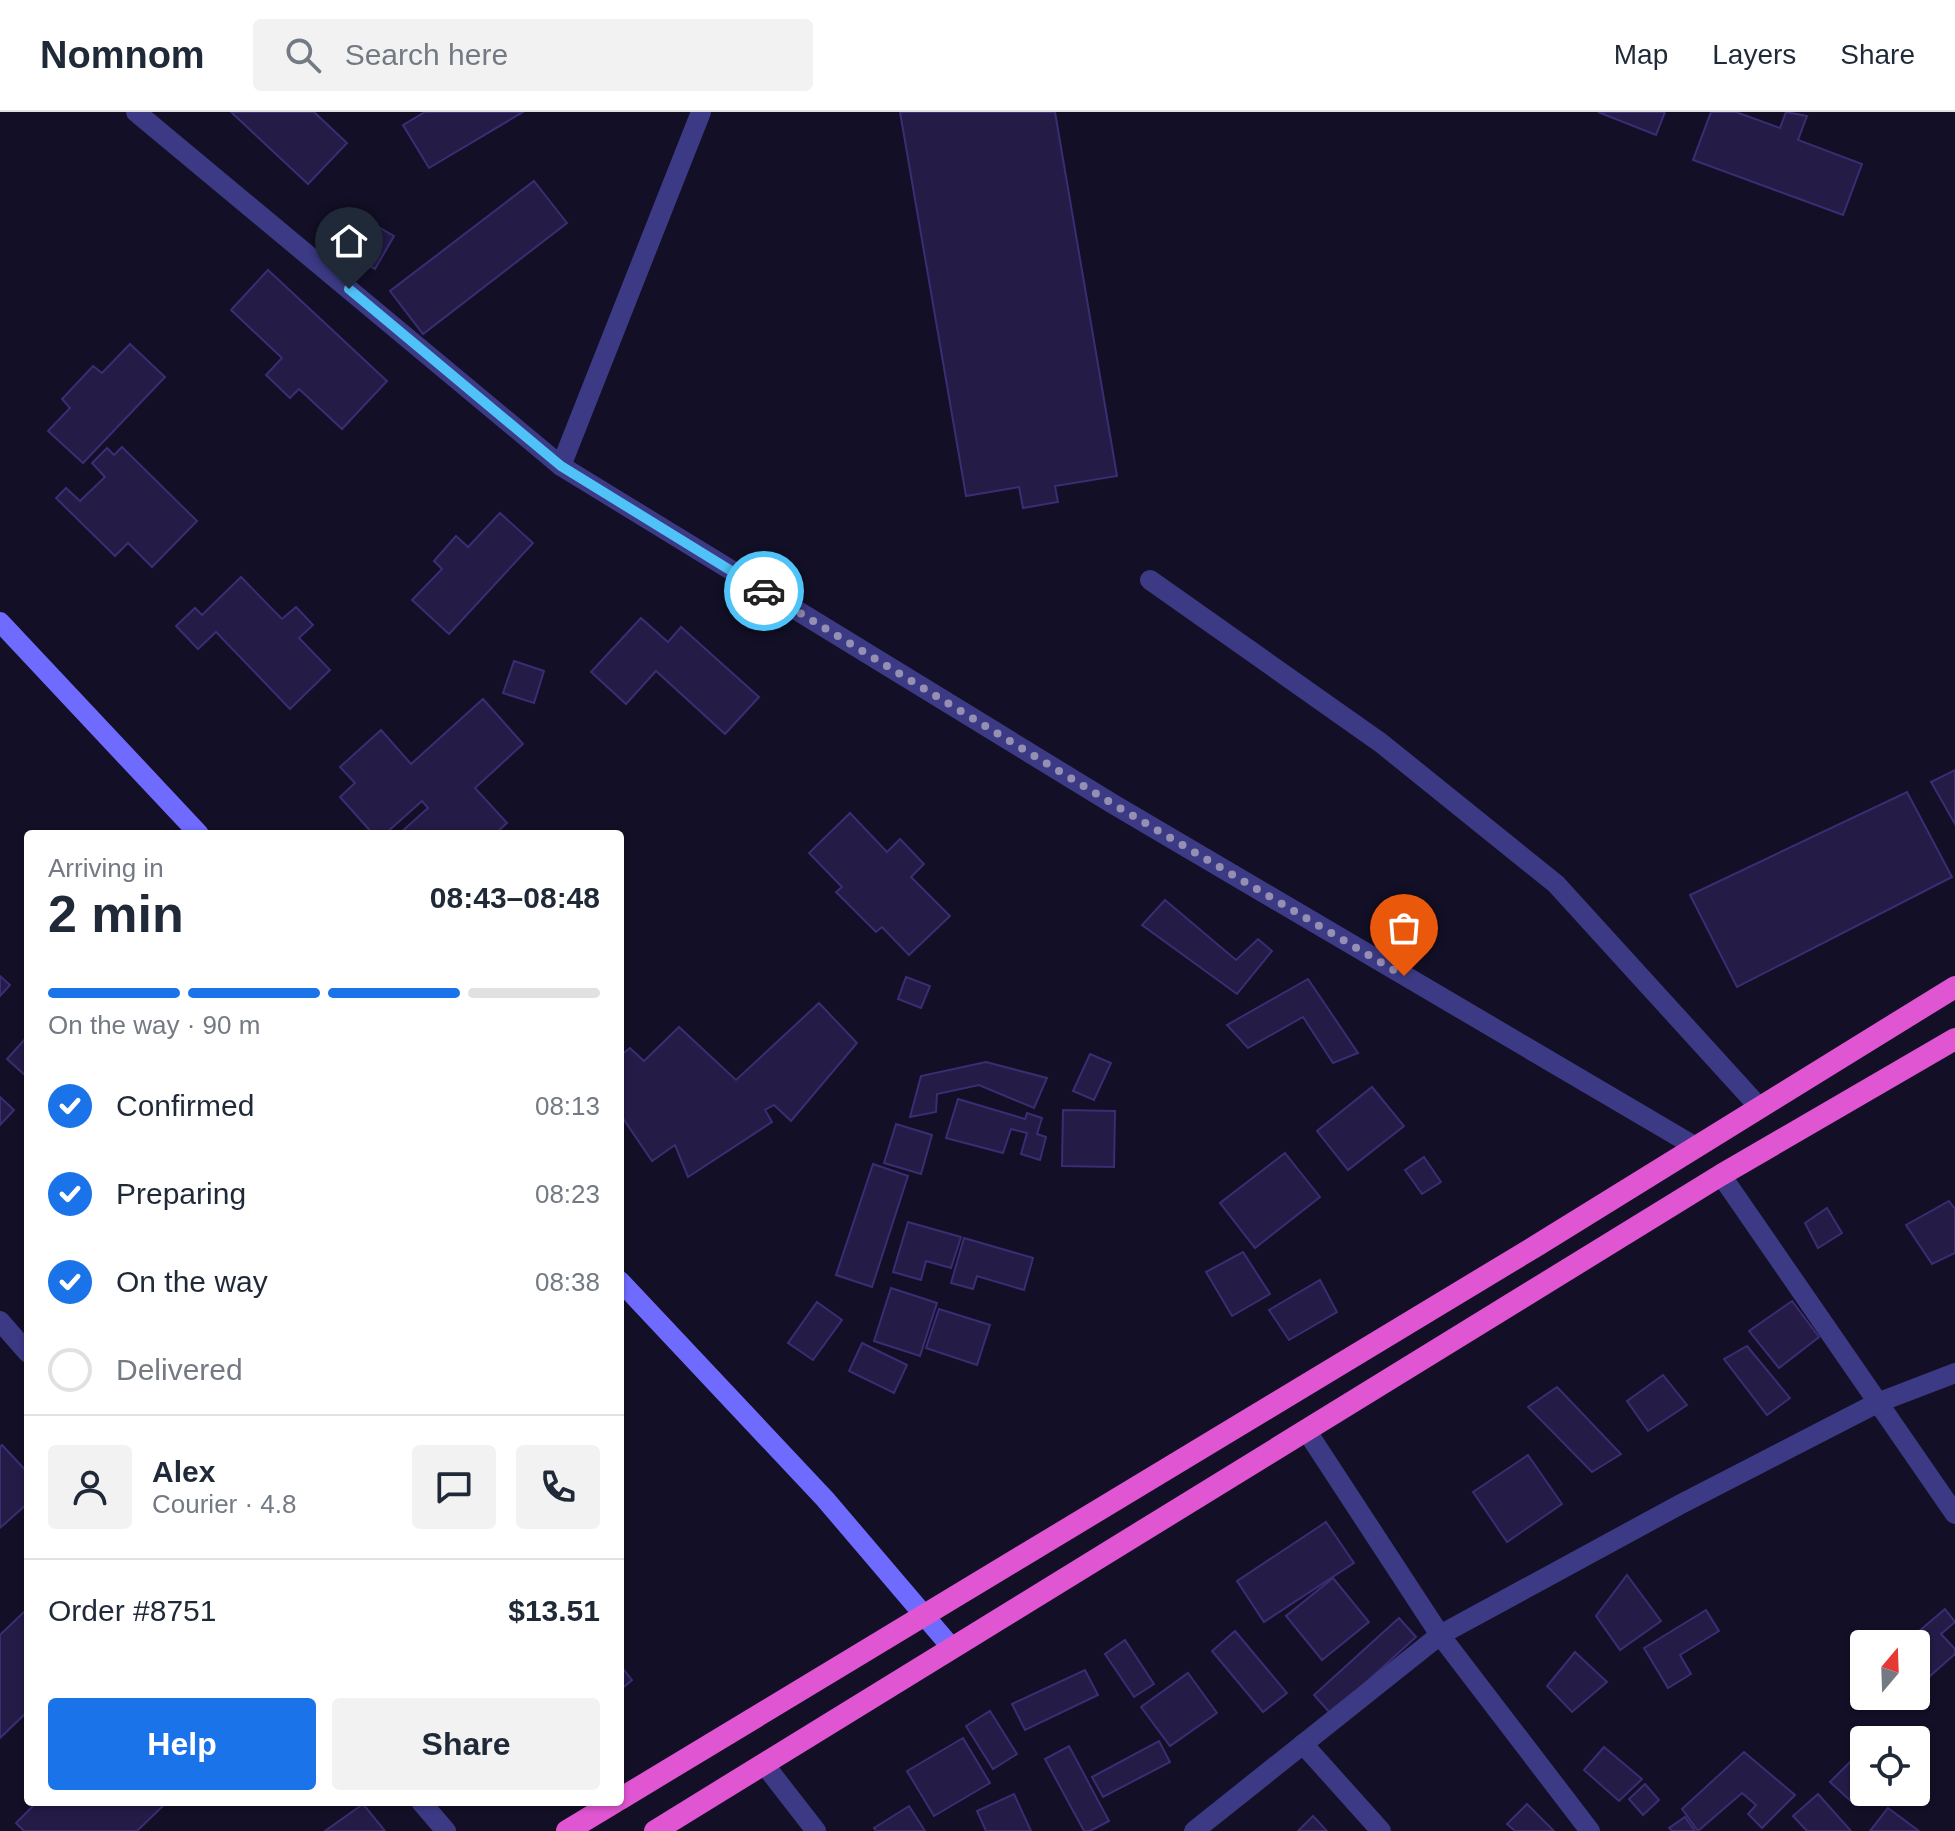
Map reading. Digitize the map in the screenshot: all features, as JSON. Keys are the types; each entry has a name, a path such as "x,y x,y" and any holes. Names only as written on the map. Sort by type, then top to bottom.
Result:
{"highway":[{"path":"624,1797 1955,987"},
{"path":"655,1831 1721,1175 1955,1039"},
{"path":"567,1831 610,1806"}],"main road":[{"path":"0,622 195,830"},
{"path":"624,1285 825,1499 952,1648"}],"street":[{"path":"136,112 561,466 1113,804 1696,1147"},
{"path":"561,466 701,112"},
{"path":"1150,580 1381,743 1556,884 1760,1108"},
{"path":"1721,1175 1955,1514"},
{"path":"0,1321 24,1348"},
{"path":"1194,1831 1440,1635 1681,1504 1877,1403 1955,1373"},
{"path":"1306,1430 1440,1635 1590,1831"},
{"path":"1303,1744 1381,1831"},
{"path":"764,1764 816,1831"},
{"path":"424,1806 446,1831"}],"building":[{"path":"231,112 314,112 347,143 308,184"},
{"path":"425,112 523,112 429,168 403,125"},
{"path":"900,112 1055,112 1117,476 1055,486 1058,502 1023,508 1019,487 966,496"},
{"path":"1598,112 1665,112 1656,135"},
{"path":"1711,112 1736,112 1780,128 1786,112 1807,116 1798,140 1862,164 1843,215 1693,160"},
{"path":"534,181 567,223 423,334 390,291"},
{"path":"375,225 394,236 375,269 356,258"},
{"path":"268,270 387,381 342,429 299,389 290,398 266,375 282,358 231,310"},
{"path":"130,344 165,377 83,463 48,431 70,408 62,399 93,366 102,373"},
{"path":"122,447 197,521 152,567 128,543 115,556 56,498 66,488 80,501 105,477 92,463 107,448 114,455"},
{"path":"500,513 533,543 449,634 412,600 442,569 434,561 456,536 468,547"},
{"path":"241,577 282,619 296,607 313,625 299,638 330,670 290,709 216,632 198,649 176,626 195,608 202,615"},
{"path":"641,618 668,642 681,627 759,697 725,734 656,671 626,704 591,672"},
{"path":"514,661 544,671 534,703 503,693"},
{"path":"483,699 523,744 475,788 507,823 499,830 403,830 428,808 422,801 389,830 369,830 340,797 355,783 340,767 381,730 411,764"},
{"path":"1955,770 1955,824 1931,782"},
{"path":"1907,792 1952,877 1737,987 1690,895"},
{"path":"850,813 887,852 900,839 924,864 911,877 950,916 909,955 882,927 876,932 836,892 842,887 809,853"},
{"path":"1165,900 1236,960 1258,939 1272,951 1237,994 1142,925"},
{"path":"0,976 10,985 0,996"},
{"path":"906,977 930,986 921,1008 898,999"},
{"path":"1308,979 1358,1053 1333,1063 1303,1017 1248,1048 1227,1025"},
{"path":"819,1003 857,1043 791,1121 774,1105 765,1110 772,1122 688,1177 675,1145 652,1161 624,1120 624,1053 630,1048 644,1061 679,1027 736,1080"},
{"path":"24,1040 24,1074 7,1059"},
{"path":"1090,1054 1111,1063 1094,1100 1073,1091"},
{"path":"986,1062 1047,1078 1034,1108 979,1085 937,1094 936,1112 910,1117 921,1076"},
{"path":"1372,1087 1404,1126 1348,1170 1317,1131"},
{"path":"0,1097 14,1110 0,1125"},
{"path":"958,1099 1025,1119 1027,1113 1042,1118 1037,1134 1046,1137 1040,1160 1021,1154 1027,1133 1011,1129 1003,1153 946,1138"},
{"path":"1063,1110 1115,1111 1114,1167 1062,1166"},
{"path":"896,1124 932,1135 921,1174 884,1163"},
{"path":"1285,1153 1320,1197 1255,1248 1220,1203"},
{"path":"1424,1157 1441,1182 1422,1194 1405,1170"},
{"path":"873,1164 908,1176 872,1287 836,1275"},
{"path":"1949,1201 1955,1209 1955,1253 1932,1264 1906,1225"},
{"path":"1827,1208 1842,1233 1818,1248 1805,1223"},
{"path":"908,1222 961,1237 951,1268 926,1261 921,1280 893,1272"},
{"path":"964,1238 1033,1258 1024,1290 977,1276 973,1289 951,1283"},
{"path":"1243,1252 1270,1294 1232,1316 1206,1272"},
{"path":"1320,1280 1337,1312 1289,1340 1269,1310"},
{"path":"891,1288 937,1303 920,1356 874,1341"},
{"path":"1792,1301 1819,1337 1779,1368 1749,1331"},
{"path":"817,1302 842,1320 813,1360 788,1343"},
{"path":"939,1309 990,1325 977,1365 926,1348"},
{"path":"862,1343 907,1365 894,1393 849,1371"},
{"path":"1747,1346 1790,1398 1767,1415 1724,1359"},
{"path":"1663,1375 1687,1405 1648,1431 1627,1401"},
{"path":"1557,1387 1621,1454 1592,1472 1528,1407"},
{"path":"2,1445 24,1469 24,1507 0,1528"},
{"path":"1528,1455 1562,1504 1507,1542 1473,1492"},
{"path":"1326,1522 1354,1563 1264,1622 1237,1581"},
{"path":"1627,1575 1661,1621 1620,1650 1596,1616"},
{"path":"1333,1578 1369,1622 1322,1660 1286,1616"},
{"path":"1945,1609 1955,1622 1941,1634 1955,1649 1955,1654 1930,1676 1930,1630 1920,1630"},
{"path":"1706,1610 1719,1631 1680,1655 1691,1674 1668,1688 1644,1648"},
{"path":"24,1612 24,1715 0,1738 0,1635"},
{"path":"1399,1618 1416,1637 1331,1714 1314,1695"},
{"path":"1235,1631 1287,1693 1263,1712 1212,1651"},
{"path":"1125,1640 1154,1684 1134,1697 1105,1654"},
{"path":"1575,1652 1607,1682 1572,1712 1547,1686"},
{"path":"624,1670 632,1680 624,1687"},
{"path":"1085,1670 1098,1695 1025,1730 1012,1704"},
{"path":"1188,1673 1217,1713 1170,1746 1141,1707"},
{"path":"990,1711 1017,1754 993,1769 966,1726"},
{"path":"963,1738 990,1783 934,1816 907,1771"},
{"path":"1159,1741 1170,1762 1103,1797 1092,1777"},
{"path":"1069,1746 1109,1821 1090,1831 1084,1831 1045,1759"},
{"path":"1604,1747 1642,1779 1619,1801 1584,1770"},
{"path":"1744,1752 1795,1795 1762,1828 1748,1814 1756,1805 1742,1793 1698,1831 1682,1809"},
{"path":"1850,1762 1850,1800 1830,1782"},
{"path":"1645,1784 1659,1800 1643,1815 1629,1799"},
{"path":"1014,1794 1031,1831 986,1831 977,1811"},
{"path":"1818,1794 1851,1831 1807,1831 1793,1816"},
{"path":"1527,1804 1554,1831 1515,1831 1507,1824"},
{"path":"33,1806 163,1806 137,1831 24,1831 16,1823"},
{"path":"365,1806 385,1831 325,1831"},
{"path":"909,1806 925,1831 876,1831 874,1828"},
{"path":"1888,1808 1919,1831 1870,1831"},
{"path":"1313,1816 1327,1831 1298,1831"},
{"path":"1685,1817 1695,1831 1672,1831 1669,1828"}],"way so far":[{"path":"764,591 1113,804 1404,976"}],"route":[{"path":"349,289 561,466 764,591"}]}
